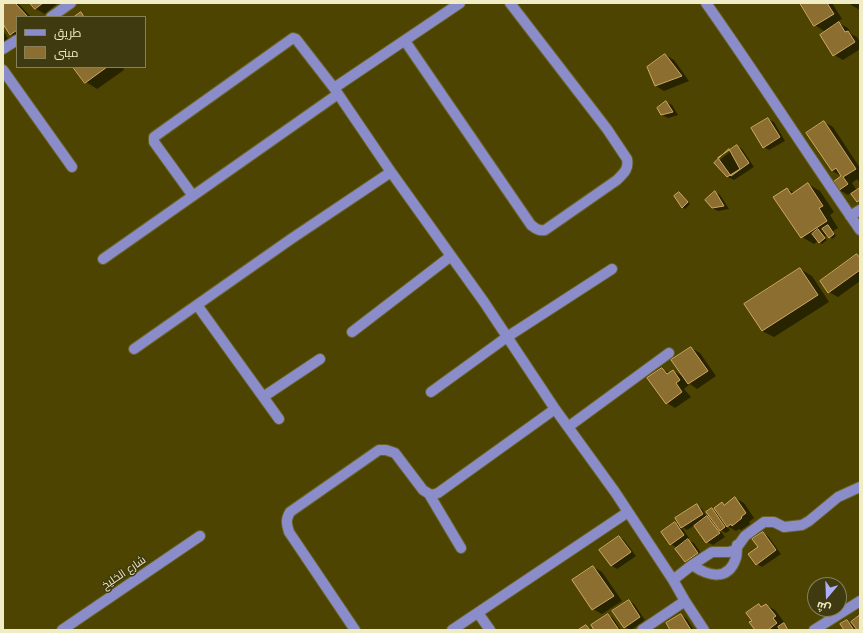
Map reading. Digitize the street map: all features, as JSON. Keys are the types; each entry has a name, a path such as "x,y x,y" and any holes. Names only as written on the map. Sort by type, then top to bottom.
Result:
{"street":[{"path":"52,16 71,3"},
{"path":"103,259 193,196 405,41 460,3"},
{"path":"405,41 531,225 541,231 545,230 617,180 627,170 628,164 627,159 607,129 510,3"},
{"path":"706,3 860,230"},
{"path":"193,196 154,142 154,137 293,38 298,40 336,91 507,337 555,409 615,492 704,630"},
{"path":"3,49 16,41"},
{"path":"3,70 72,167"},
{"path":"134,349 291,239 391,172"},
{"path":"850,216 860,210"},
{"path":"352,332 451,256"},
{"path":"431,392 507,337 612,269"},
{"path":"197,305 279,419"},
{"path":"568,427 669,353"},
{"path":"263,397 320,358"},
{"path":"428,494 433,495 438,493 555,409"},
{"path":"355,630 289,532 286,522 290,512 379,450 386,450 395,453 423,490 428,494 461,548"},
{"path":"673,580 712,552 729,552 735,550 737,545 746,536 764,522 774,522 784,526 802,524 809,521 838,497 860,487"},
{"path":"452,630 628,512"},
{"name":"شارع الخليخ","path":"62,630 200,536"},
{"path":"692,565 701,572 712,575 724,573 731,567 736,558 737,545"},
{"path":"642,630 684,601"},
{"path":"814,630 860,601"},
{"path":"478,613 490,630"}],"building":[{"path":"3,3 15,3 27,16 16,16 16,31 10,35 3,24"},
{"path":"30,3 43,3 35,9"},
{"path":"800,3 827,3 834,14 814,26"},
{"path":"81,12 83,16 75,16"},
{"path":"839,22 845,32 848,31 855,42 833,56 820,35"},
{"path":"665,54 682,76 655,86 647,67"},
{"path":"74,68 106,68 85,83"},
{"path":"666,101 673,112 661,115 657,108"},
{"path":"768,118 780,137 763,148 751,128"},
{"path":"824,121 856,169 843,177 848,184 838,191 833,182 841,176 836,168 832,171 806,133"},
{"path":"737,145 749,163 731,176 718,158"},
{"path":"729,149 740,169 727,177 714,163"},
{"path":"808,183 823,206 819,208 827,221 801,238 773,197 787,188 791,194"},
{"path":"860,188 860,200 857,202 851,194"},
{"path":"715,191 724,206 712,208 705,200"},
{"path":"679,192 688,202 682,208 674,196"},
{"path":"828,225 834,234 829,238 822,229"},
{"path":"818,229 825,238 819,243 812,234"},
{"path":"857,254 860,258 860,270 828,293 820,281"},
{"path":"800,268 818,295 762,331 744,304"},
{"path":"691,347 708,371 688,384 671,360"},
{"path":"662,368 667,374 673,370 680,380 676,383 682,392 666,404 647,378"},
{"path":"735,497 746,513 732,526 731,524 727,527 714,508 722,502 724,505"},
{"path":"697,504 703,514 681,528 675,518"},
{"path":"712,508 725,527 720,531 706,512"},
{"path":"707,516 720,533 706,543 694,526"},
{"path":"675,522 684,535 670,545 661,532"},
{"path":"763,532 776,550 756,565 748,554 758,547 752,539"},
{"path":"619,536 631,552 611,566 599,550"},
{"path":"688,539 698,553 685,562 675,549"},
{"path":"593,566 614,596 592,610 572,580"},
{"path":"629,600 640,617 624,628 612,611"},
{"path":"759,604 761,607 766,604 776,616 773,618 777,623 768,630 755,630 749,622 752,621 746,613"},
{"path":"608,614 619,630 594,630 591,625"},
{"path":"681,614 691,630 670,630 666,623"},
{"path":"860,615 860,630 857,630 851,622"},
{"path":"847,620 854,630 844,630 840,624"},
{"path":"784,623 788,630 780,630 778,627"},
{"path":"586,625 590,630 578,630"}]}
